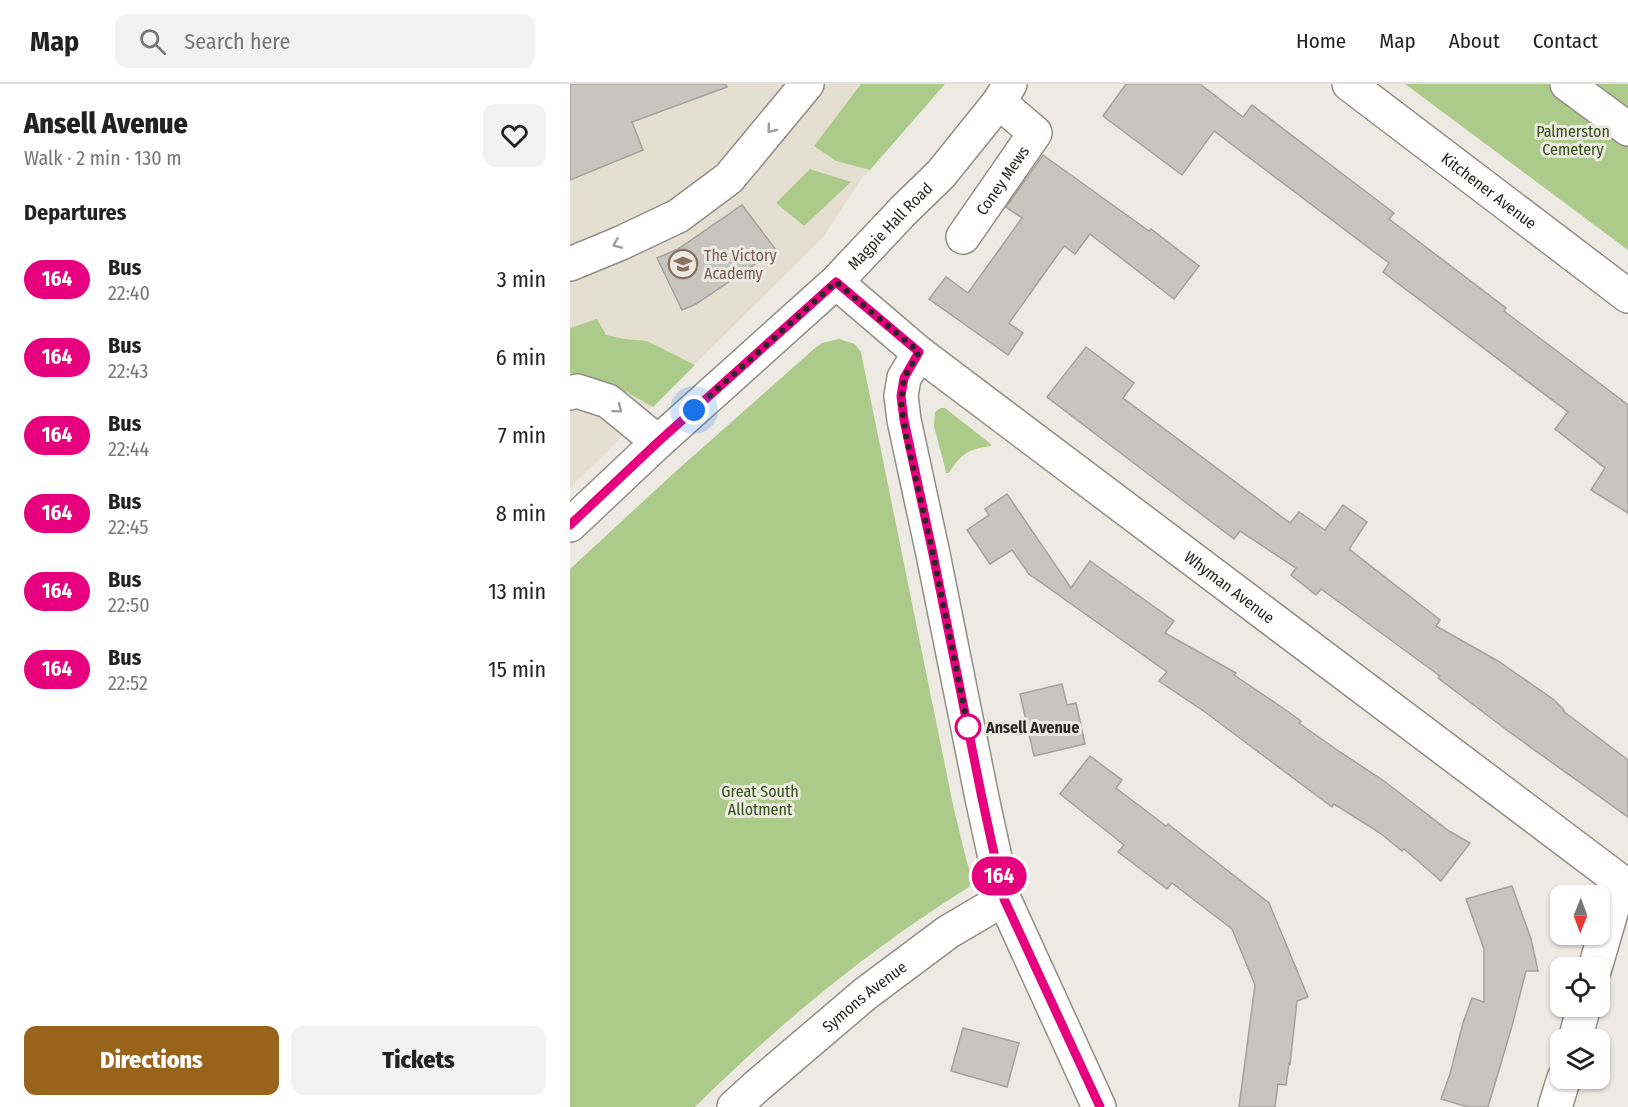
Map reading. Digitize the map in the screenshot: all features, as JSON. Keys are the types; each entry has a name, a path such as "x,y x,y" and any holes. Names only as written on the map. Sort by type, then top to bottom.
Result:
{"street":[{"path":"570,264 678,216 729,178 807,84"},
{"path":"1567,84 1628,129"},
{"name":"Kitchener Avenue","path":"1358,87 1628,296"},
{"name":"Coney Mews","path":"963,237 1035,133 1005,93"},
{"name":"Magpie Hall Road","path":"570,525 658,442 836,282 941,174 1005,93"},
{"name":"Whyman Avenue","path":"836,282 919,352 1624,885"},
{"path":"919,352 904,378 901,396 904,420 1004,899 1100,1107"},
{"path":"570,393 577,391 608,401 658,442"},
{"path":"1600,957 1624,885"},
{"name":"Symons Avenue","path":"734,1107 865,994 948,932 1004,899"},
{"path":"1555,1107 1561,1089"}],"shaded area":[{"name":"The Victory Academy","path":"570,84 945,84 862,178 823,237 570,488"}],"green space":[{"path":"861,84 945,84 870,170 836,161 814,146"},
{"name":"Palmerston Cemetery","path":"1405,84 1628,84 1628,250"},
{"path":"810,169 851,182 804,226 776,203"},
{"path":"597,319 606,335 647,341 695,365 653,407 616,386 570,373 570,328"},
{"name":"Great South Allotment","path":"839,339 855,344 861,352 953,805 972,878 969,887 896,936 826,989 759,1046 695,1107 570,1107 570,569 815,348 822,343"},
{"path":"940,408 945,408 992,445 965,454 949,473 946,473 934,426 935,412"}],"building":[{"path":"570,84 726,84 727,87 632,122 643,150 570,180"},
{"path":"1126,84 1200,84 1243,117 1252,105 1394,213 1389,219 1506,308 1504,311 1628,405 1628,513 1591,490 1605,468 1555,429 1568,412 1383,272 1389,263 1214,131 1182,175 1103,116"},
{"path":"1043,155 1149,231 1151,229 1199,266 1174,299 1090,234 1075,254 1064,246 1009,323 1023,333 1008,355 929,299 946,277 968,293 1022,218 1006,207"},
{"path":"742,205 776,250 696,304 682,310 657,258 678,249"},
{"path":"1086,347 1134,383 1123,398 1290,523 1299,512 1325,530 1343,505 1367,522 1349,549 1440,620 1436,626 1498,661 1553,699 1563,711 1628,760 1628,817 1508,731 1438,678 1440,676 1321,589 1316,595 1291,575 1296,568 1240,531 1234,539 1047,397"},
{"path":"1007,494 1071,588 1090,561 1174,621 1165,633 1236,673 1234,675 1301,721 1299,723 1384,781 1449,831 1470,843 1441,881 1404,849 1402,851 1380,833 1334,804 1332,807 1205,712 1159,681 1167,672 1029,574 1012,550 990,564 967,530 989,515 985,509"},
{"path":"1062,684 1067,705 1076,703 1085,744 1034,756 1020,694"},
{"path":"1090,756 1122,780 1116,788 1166,826 1168,824 1269,903 1308,997 1297,1001 1286,1085 1278,1084 1275,1107 1239,1107 1255,985 1232,929 1172,883 1167,889 1118,852 1124,845 1060,794"},
{"path":"1512,886 1531,939 1538,971 1526,971 1488,1107 1468,1107 1441,1099 1472,998 1484,1002 1484,949 1466,899"},
{"path":"963,1028 1019,1043 1007,1087 951,1071"}],"bus line":[{"name":"164","path":"570,525 658,442 836,282 919,352 904,378 901,396 906,436 933,554 1004,899 1100,1107"}],"place":[{"name":"The Victory Academy","path":"683,264"},
{"name":"Ansell Avenue","path":"968,727"}],"route":[{"path":"694,410 836,282 919,352 904,378 901,402 906,436 933,554 969,732 968,727"}]}
